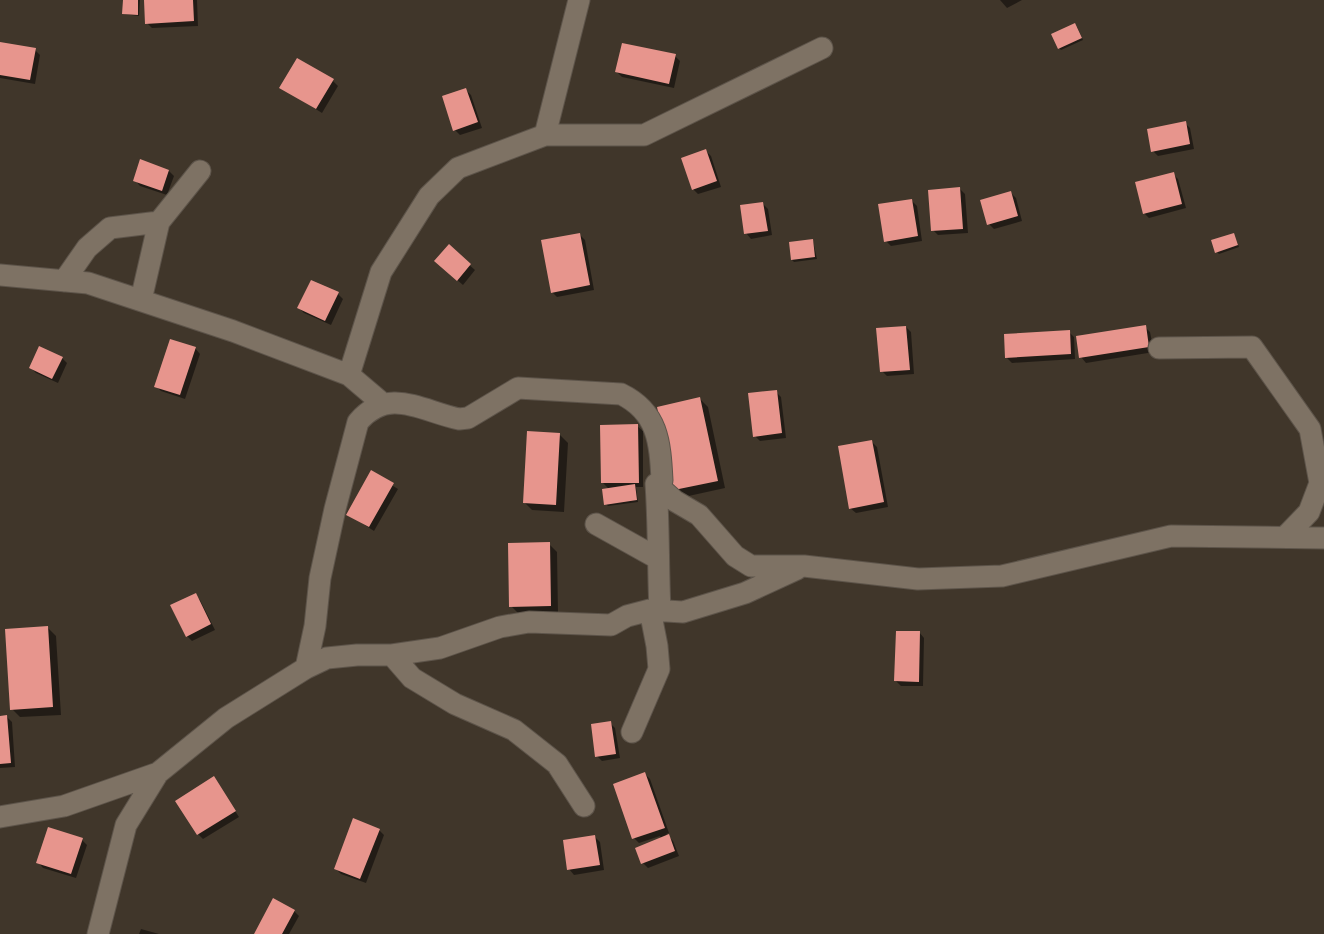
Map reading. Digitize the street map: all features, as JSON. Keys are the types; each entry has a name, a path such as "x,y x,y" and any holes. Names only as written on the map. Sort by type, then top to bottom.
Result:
{"street":[{"path":"545,135 579,0"},
{"path":"349,375 381,272 429,196 458,169 545,135 644,135 822,48"},
{"path":"141,300 159,222 200,171"},
{"path":"64,281 87,248 110,228 159,222"},
{"path":"0,275 89,283 141,300 349,375 382,403"},
{"path":"1159,348 1252,347 1310,429 1320,483 1309,512 1285,537"},
{"path":"306,668 325,555 358,422 382,403 399,402 459,419 468,418 518,388 621,394 634,400 657,432 662,480 656,484"},
{"path":"656,484 675,501 699,515 735,556 751,566 804,566 918,579 1002,576 1171,536 1324,538"},
{"path":"632,732 659,669 655,611 660,536 656,484"},
{"path":"596,524 657,558"},
{"path":"98,934 126,825 158,773 226,718 306,668 327,658 393,655 440,648 500,627 529,622 611,625 627,616 655,611 683,612 745,593 804,566"},
{"path":"393,655 412,678 455,704 513,730 557,764 584,806"},
{"path":"0,817 64,806 158,773"},
{"path":"104,792 126,825"}],"building":[{"path":"123,0 138,0 138,15 122,14"},
{"path":"144,0 193,0 194,21 145,24"},
{"path":"1075,23 1082,38 1058,49 1051,34"},
{"path":"0,42 36,48 30,80 0,75"},
{"path":"622,43 676,54 669,84 615,72"},
{"path":"297,58 334,79 316,109 279,88"},
{"path":"466,88 478,122 453,131 442,96"},
{"path":"1186,121 1190,144 1151,152 1147,129"},
{"path":"706,149 717,181 692,190 681,158"},
{"path":"140,159 169,170 162,191 133,181"},
{"path":"1174,172 1182,204 1143,214 1135,182"},
{"path":"960,187 963,229 931,231 928,190"},
{"path":"1011,191 1018,216 987,225 980,200"},
{"path":"912,199 918,236 884,242 878,204"},
{"path":"763,202 768,231 744,234 740,205"},
{"path":"580,233 590,285 551,293 541,240"},
{"path":"1234,233 1238,245 1215,253 1211,240"},
{"path":"813,239 815,257 791,260 789,242"},
{"path":"449,244 471,264 457,281 434,261"},
{"path":"311,280 339,292 325,321 297,308"},
{"path":"1146,325 1149,347 1079,358 1076,336"},
{"path":"906,326 910,370 880,372 876,328"},
{"path":"1070,330 1071,354 1005,358 1004,334"},
{"path":"170,339 196,347 180,395 154,387"},
{"path":"39,346 63,357 52,379 29,368"},
{"path":"777,390 782,433 753,437 748,393"},
{"path":"700,397 718,481 674,490 657,407"},
{"path":"638,424 639,483 601,483 600,425"},
{"path":"527,431 560,433 556,505 523,503"},
{"path":"872,440 884,502 849,509 838,446"},
{"path":"371,470 394,483 369,527 346,515"},
{"path":"635,484 637,500 604,505 602,489"},
{"path":"550,542 551,606 509,607 508,543"},
{"path":"196,593 211,624 186,637 170,605"},
{"path":"48,626 53,707 10,710 5,629"},
{"path":"896,631 920,631 919,682 894,681"},
{"path":"7,715 11,763 0,764 0,716"},
{"path":"611,721 616,754 595,757 591,724"},
{"path":"645,772 665,828 632,839 613,784"},
{"path":"214,776 236,811 197,835 175,801"},
{"path":"353,818 380,829 360,879 334,869"},
{"path":"48,827 83,838 71,874 36,863"},
{"path":"669,834 675,851 641,864 635,848"},
{"path":"595,835 600,865 567,870 563,840"},
{"path":"273,898 295,910 282,934 254,934"}]}
